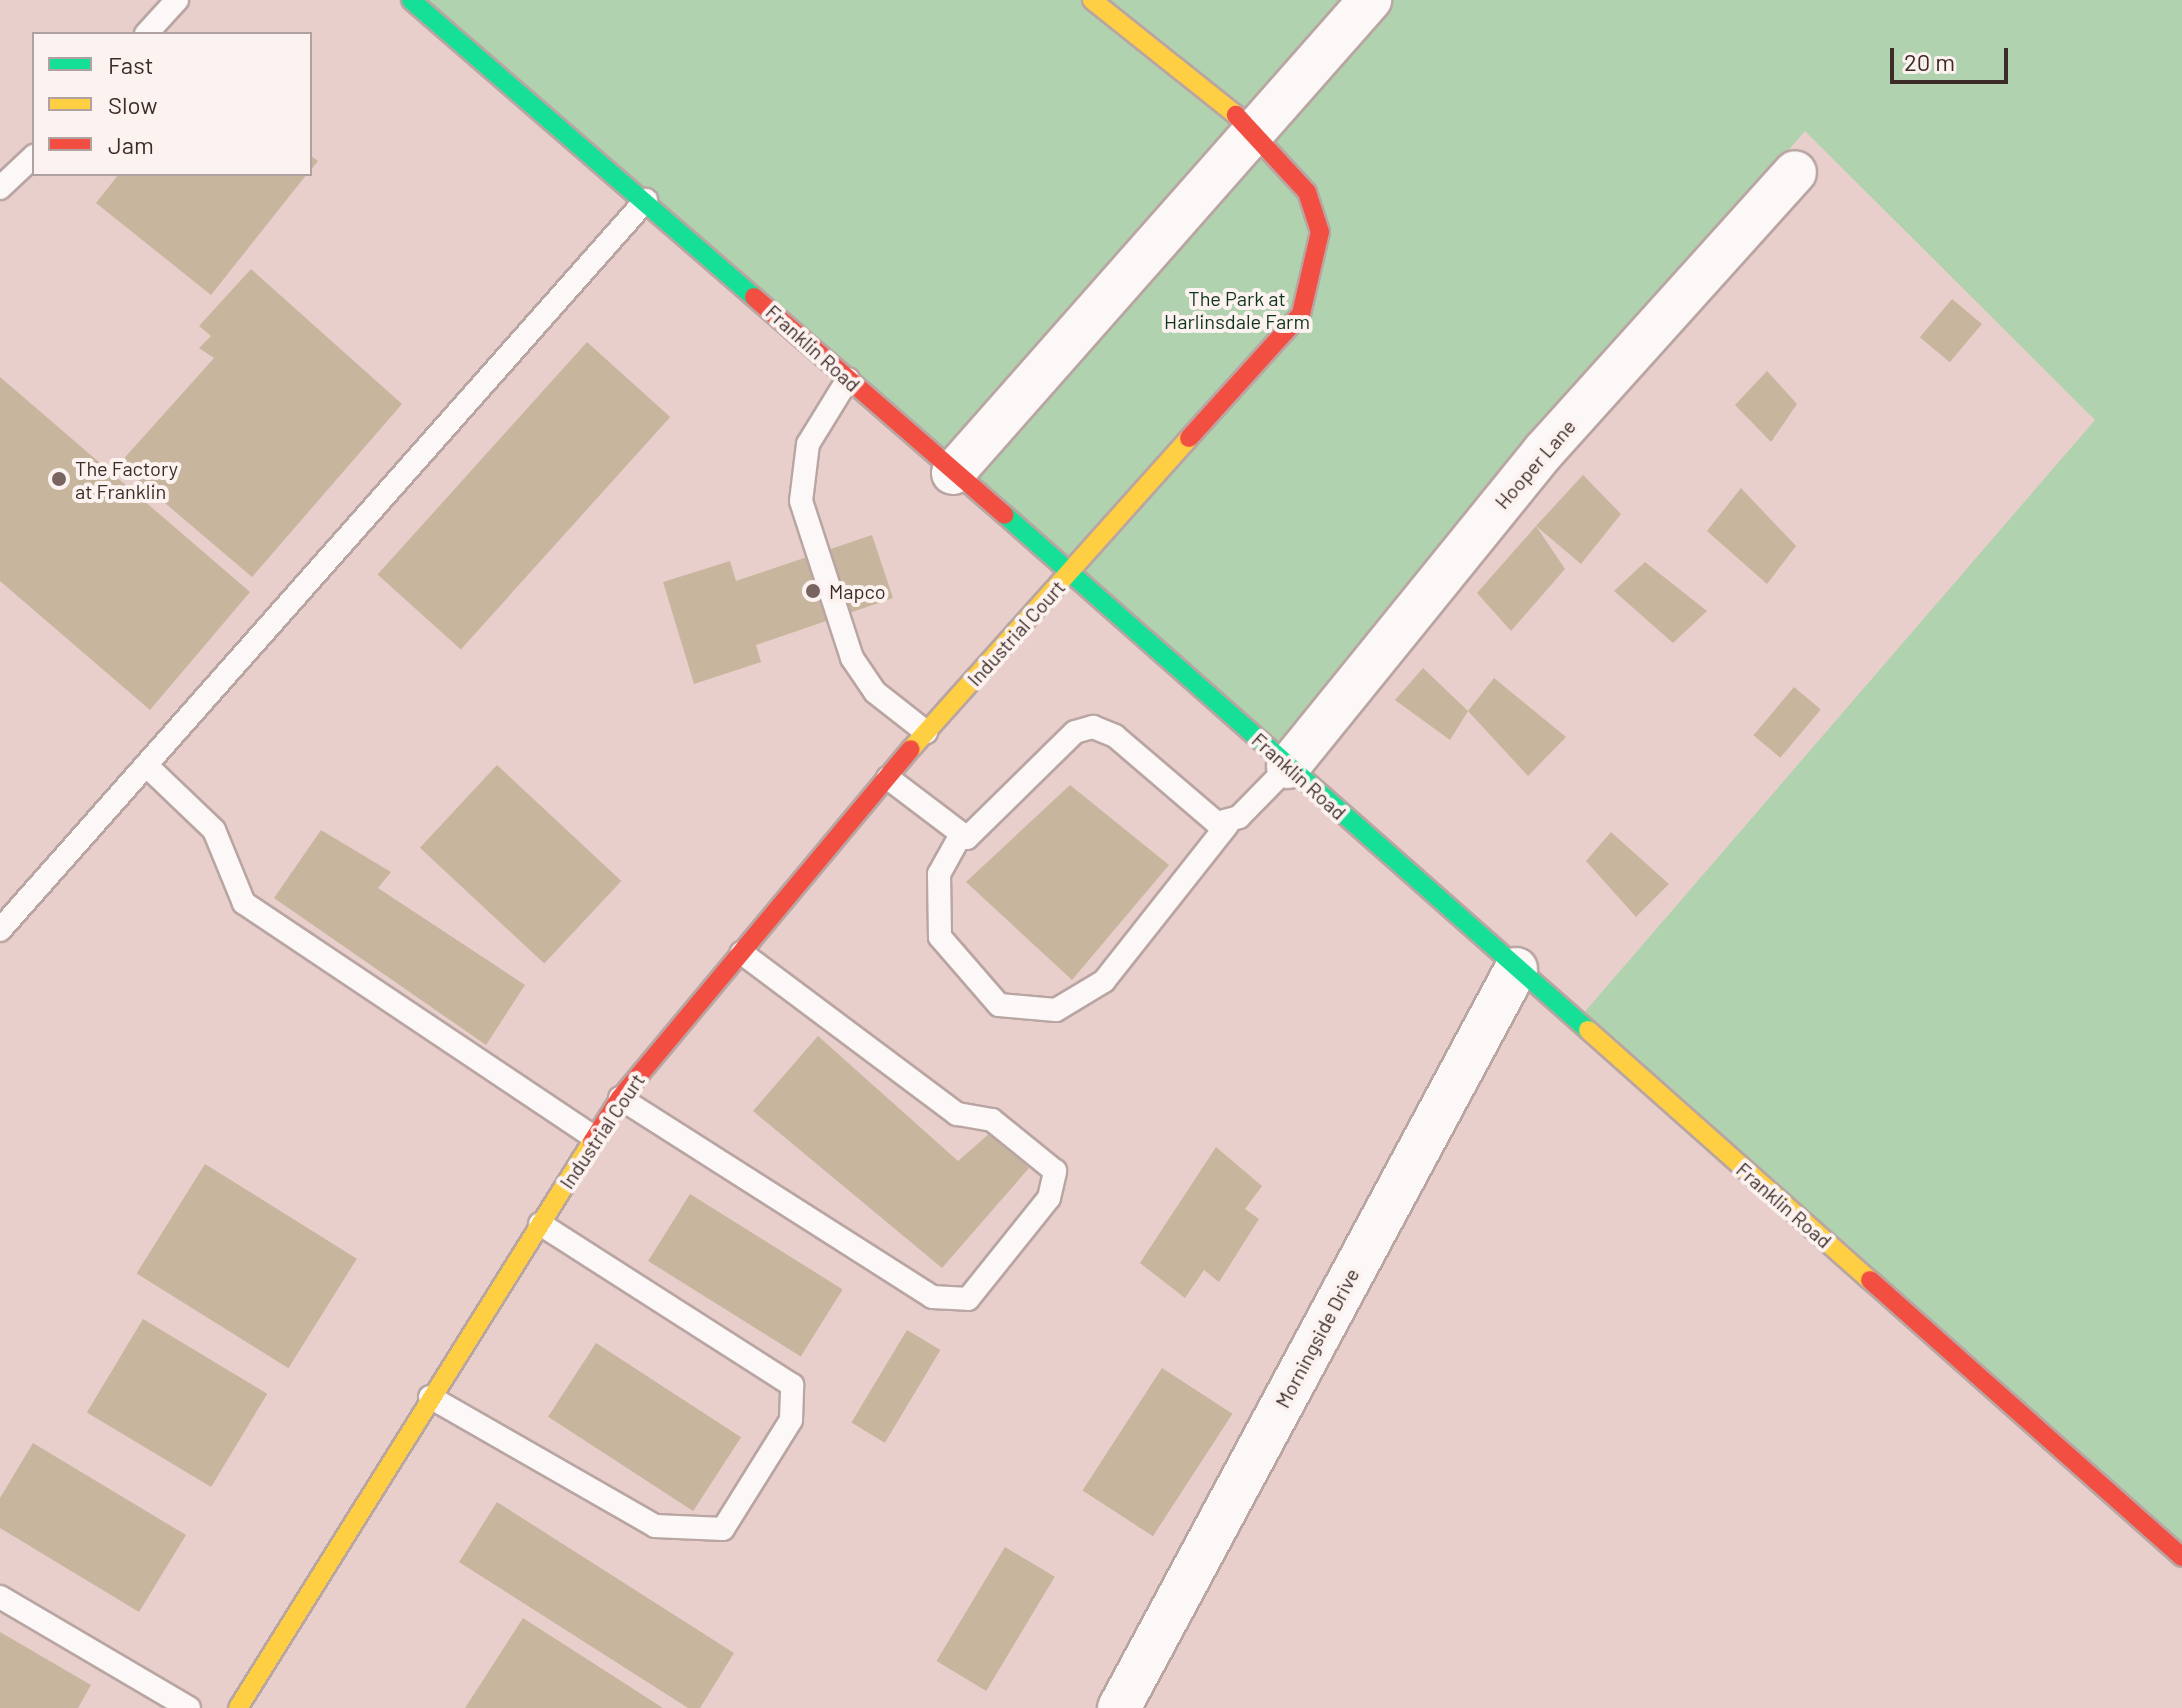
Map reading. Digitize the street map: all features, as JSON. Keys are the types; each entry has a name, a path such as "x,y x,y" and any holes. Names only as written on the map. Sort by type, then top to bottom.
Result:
{"main road":[{"name":"Franklin Road","path":"411,0 646,200 953,473 1071,572 2182,1557"},
{"name":"Industrial Court","path":"238,1708 620,1098 926,732 1301,314 1320,232 1307,192 1256,131 1092,0"}],"street":[{"path":"953,473 1370,0"},
{"name":"Hooper Lane","path":"1288,767 1544,451 1795,172"},
{"name":"Morningside Drive","path":"1119,1708 1516,969"}],"lane":[{"path":"148,32 177,0"},
{"path":"0,188 32,158"},
{"path":"0,930 646,200"},
{"path":"848,379 808,444 801,501 852,658 875,692 926,732"},
{"path":"1227,825 1115,736 1093,727 1075,732 973,833 959,838 939,874 937,918 940,937 974,983 999,1005 1026,1011 1056,1010 1104,981 1227,825 1288,767"},
{"path":"146,765 214,830 244,903 595,1138"},
{"path":"888,778 959,838"},
{"path":"620,1098 932,1297 968,1299 1049,1198 1055,1171 992,1120 957,1114 742,953"},
{"path":"430,1397 655,1526 723,1529 791,1420 792,1385 540,1224"},
{"path":"0,1597 189,1708"}],"green space":[{"name":"The Park at Harlinsdale Farm","path":"409,0 2182,0 2182,1557 1576,1022 2095,420 1805,131 1270,751"}],"building":[{"path":"117,176 305,176 211,295 96,203"},
{"path":"251,269 402,404 252,577 119,464 214,358 199,348 211,336 199,326"},
{"path":"1952,299 1982,324 1950,362 1920,337"},
{"path":"587,342 670,417 461,650 378,575"},
{"path":"1767,371 1797,404 1771,442 1735,405"},
{"name":"The Factory at Franklin","path":"0,377 250,592 150,710 0,581"},
{"path":"1583,475 1621,514 1581,564 1536,526"},
{"path":"1741,488 1796,546 1767,584 1707,531"},
{"path":"1536,526 1565,569 1511,631 1477,593"},
{"path":"872,535 893,598 756,645 761,662 694,684 663,582 730,561 736,581"},
{"path":"1645,562 1707,611 1673,643 1614,591"},
{"path":"1423,668 1468,711 1450,740 1395,700"},
{"path":"1494,678 1566,737 1528,776 1468,711"},
{"path":"1794,687 1821,709 1780,758 1754,735"},
{"path":"497,765 621,881 544,964 420,848"},
{"path":"1070,785 1169,865 1072,980 966,882"},
{"path":"321,830 391,872 378,888 525,985 486,1045 274,898"},
{"path":"1611,832 1669,884 1636,917 1586,861"},
{"path":"818,1036 958,1161 990,1133 1029,1168 942,1268 753,1111"},
{"path":"1216,1147 1262,1186 1245,1209 1259,1219 1219,1282 1204,1270 1185,1298 1140,1263"},
{"path":"205,1164 357,1259 288,1368 137,1273"},
{"path":"690,1194 843,1289 801,1356 648,1261"},
{"path":"143,1319 267,1394 211,1487 87,1412"},
{"path":"907,1330 940,1350 885,1443 851,1423"},
{"path":"596,1343 741,1437 693,1511 548,1417"},
{"path":"1162,1368 1232,1414 1153,1536 1082,1490"},
{"path":"33,1443 186,1535 139,1612 0,1528 0,1498"},
{"path":"497,1502 734,1653 700,1708 688,1708 459,1562"},
{"path":"1005,1547 1055,1577 986,1691 936,1661"},
{"path":"523,1618 663,1708 465,1708"},
{"path":"0,1632 91,1685 78,1708 0,1708"}],"traffic: fast":[{"path":"411,0 754,297"},
{"path":"1005,515 1588,1030"}],"traffic: slow":[{"path":"1092,0 1236,115"},
{"path":"911,749 1189,438"},
{"path":"1588,1030 1870,1280"},
{"path":"238,1708 592,1142"}],"traffic: jam":[{"path":"1189,438 1301,314 1320,232 1307,192 1236,115"},
{"path":"754,297 1005,515"},
{"path":"592,1142 620,1098 911,749"},
{"path":"1870,1280 2182,1557"}],"place":[{"name":"The Factory at Franklin","path":"59,479"},
{"name":"Mapco","path":"813,591"}]}
